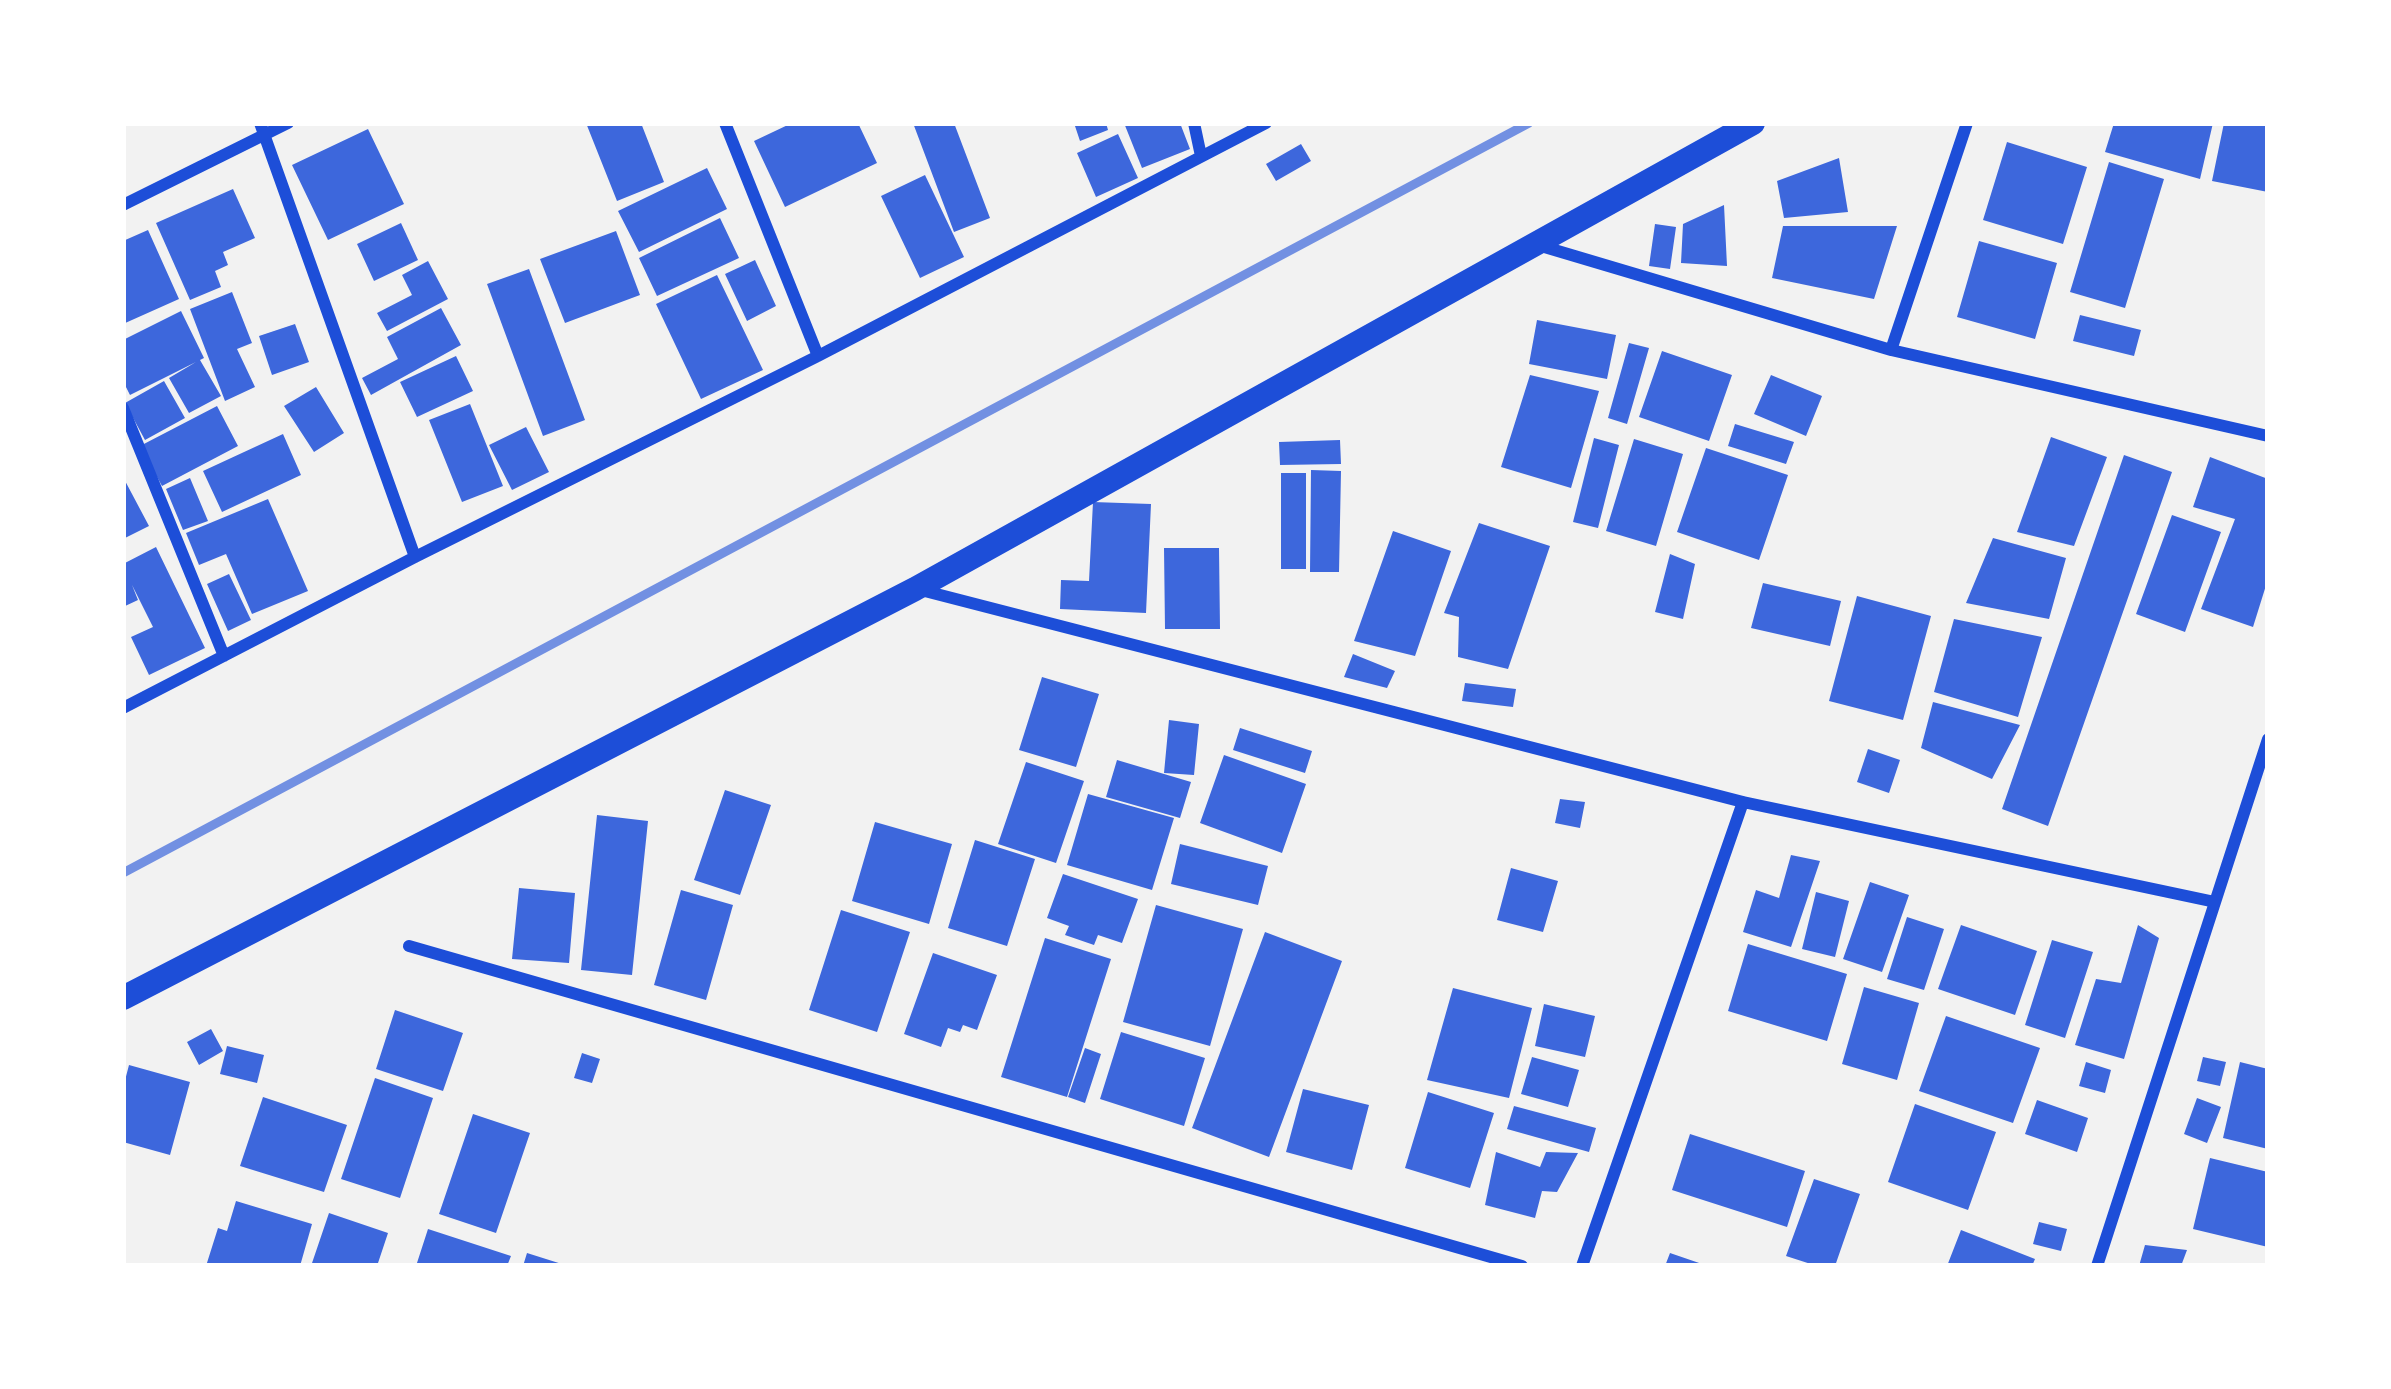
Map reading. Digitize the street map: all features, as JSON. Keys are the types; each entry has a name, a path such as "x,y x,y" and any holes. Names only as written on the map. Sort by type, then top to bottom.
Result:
{"main road":[{"path":"123,998 915,589 1753,123"}],"street":[{"path":"123,205 262,129 288,123"},
{"path":"725,123 818,356"},
{"path":"1194,123 1201,156"},
{"path":"123,709 1266,123"},
{"path":"1891,350 1967,123"},
{"path":"262,129 416,557"},
{"path":"1532,243 1891,350 2268,436"},
{"path":"123,407 224,656"},
{"path":"915,589 1743,802 2215,902"},
{"path":"2097,1266 2268,740"},
{"path":"1582,1266 1743,802"},
{"path":"409,946 1522,1266"}],"building":[{"path":"586,123 641,123 664,182 617,201"},
{"path":"792,123 858,123 877,163 785,207 754,141"},
{"path":"913,123 954,123 990,218 954,232"},
{"path":"1074,123 1106,123 1108,130 1080,141"},
{"path":"1124,123 1180,123 1190,149 1142,168"},
{"path":"2114,123 2213,123 2200,179 2105,152"},
{"path":"2224,123 2268,123 2268,192 2212,181"},
{"path":"368,129 404,204 328,240 292,165"},
{"path":"1118,134 1138,178 1096,197 1077,153"},
{"path":"2007,142 2087,167 2063,244 1983,220"},
{"path":"1301,144 1311,161 1276,181 1266,164"},
{"path":"1839,158 1848,212 1784,218 1777,181"},
{"path":"2109,162 2164,179 2125,308 2070,292"},
{"path":"707,168 727,209 639,252 618,211"},
{"path":"925,175 964,257 920,278 881,196"},
{"path":"233,189 255,238 223,252 228,265 215,271 221,287 190,300 156,223"},
{"path":"1724,205 1727,266 1681,263 1683,224"},
{"path":"720,218 739,258 657,296 639,258"},
{"path":"401,223 418,260 374,281 357,244"},
{"path":"1655,224 1676,227 1670,269 1649,266"},
{"path":"1783,226 1897,226 1874,299 1772,278"},
{"path":"148,230 179,299 123,324 123,241"},
{"path":"616,231 640,295 565,323 540,259"},
{"path":"1979,241 2057,263 2035,339 1957,317"},
{"path":"755,260 776,306 747,321 725,274"},
{"path":"428,261 448,299 387,331 377,313 412,295 402,275"},
{"path":"529,269 585,420 543,436 487,284"},
{"path":"717,275 763,370 701,399 656,304"},
{"path":"232,292 252,343 237,349 255,387 225,401 190,309"},
{"path":"441,308 461,345 371,395 362,378 398,359 387,337"},
{"path":"181,311 204,358 200,360 221,396 189,413 169,378 196,362 130,395 123,381 123,340"},
{"path":"2080,315 2141,330 2134,356 2073,341"},
{"path":"1537,320 1616,335 1607,379 1529,364"},
{"path":"295,324 309,362 272,375 259,336"},
{"path":"1629,343 1649,348 1627,424 1608,418"},
{"path":"1662,351 1732,375 1709,441 1639,417"},
{"path":"456,356 473,391 417,417 400,382"},
{"path":"1530,375 1599,391 1571,488 1501,467"},
{"path":"1771,375 1822,396 1806,436 1754,414"},
{"path":"164,381 185,418 145,440 125,403"},
{"path":"316,387 344,433 314,452 284,406"},
{"path":"470,404 503,486 462,502 429,420"},
{"path":"217,406 238,446 162,486 140,446"},
{"path":"1735,424 1794,442 1786,464 1728,446"},
{"path":"526,427 549,472 512,490 489,445"},
{"path":"283,434 301,475 222,512 203,471"},
{"path":"2051,437 2107,457 2074,546 2017,532"},
{"path":"1594,438 1619,445 1598,528 1573,522"},
{"path":"1634,439 1683,454 1656,546 1606,531"},
{"path":"1340,440 1341,464 1280,465 1279,442"},
{"path":"1706,448 1788,475 1759,560 1677,532"},
{"path":"2124,455 2172,472 2048,826 2002,809"},
{"path":"2210,457 2268,479 2268,579 2253,627 2201,609 2235,519 2193,507"},
{"path":"1311,470 1341,471 1339,572 1310,572"},
{"path":"1281,473 1306,473 1306,569 1281,569"},
{"path":"123,477 149,526 123,539"},
{"path":"190,478 208,521 183,530 166,489"},
{"path":"268,499 308,591 252,614 226,554 199,565 186,533"},
{"path":"1093,502 1151,504 1146,613 1060,609 1061,580 1089,581"},
{"path":"2172,515 2221,532 2185,632 2136,614"},
{"path":"1479,523 1550,546 1508,669 1458,657 1459,617 1444,613"},
{"path":"1393,531 1451,551 1415,656 1354,641"},
{"path":"1993,538 2066,558 2049,619 1966,603"},
{"path":"156,547 205,648 149,675 131,637 153,627 132,585 138,600 123,607 123,564"},
{"path":"1164,548 1219,548 1220,629 1165,629"},
{"path":"1670,554 1695,564 1683,619 1655,612"},
{"path":"229,574 251,620 228,631 207,584"},
{"path":"1763,583 1841,601 1830,646 1751,628"},
{"path":"1857,596 1931,616 1903,720 1829,701"},
{"path":"1954,619 2042,637 2018,717 1934,692"},
{"path":"1353,654 1395,671 1387,688 1344,677"},
{"path":"1042,677 1099,694 1076,767 1019,750"},
{"path":"1465,683 1516,689 1513,707 1462,701"},
{"path":"1933,702 2020,725 1992,779 1921,748"},
{"path":"1169,720 1199,724 1194,775 1164,773"},
{"path":"1240,728 1312,751 1305,773 1233,750"},
{"path":"1868,749 1900,760 1889,793 1857,782"},
{"path":"1224,755 1306,784 1282,853 1200,823"},
{"path":"1117,760 1191,782 1180,818 1106,797"},
{"path":"1026,762 1084,781 1056,863 998,844"},
{"path":"725,790 771,805 740,895 694,880"},
{"path":"1088,794 1174,818 1152,890 1067,865"},
{"path":"1560,799 1585,802 1580,828 1555,823"},
{"path":"597,815 648,821 632,975 581,970"},
{"path":"875,822 952,844 929,924 852,901"},
{"path":"975,840 1035,859 1007,946 948,928"},
{"path":"1180,844 1268,866 1258,905 1171,884"},
{"path":"1791,855 1820,861 1791,947 1743,932 1756,890 1779,898"},
{"path":"1511,868 1558,881 1543,932 1497,920"},
{"path":"1063,874 1138,899 1122,943 1098,935 1094,945 1065,935 1069,926 1047,918"},
{"path":"1870,882 1909,895 1882,972 1843,959"},
{"path":"519,888 575,893 569,963 512,959"},
{"path":"681,890 733,905 706,1000 654,985"},
{"path":"1816,892 1849,901 1835,957 1802,949"},
{"path":"1156,905 1243,929 1210,1046 1123,1022"},
{"path":"841,910 910,932 877,1032 809,1010"},
{"path":"1907,917 1944,929 1924,990 1887,979"},
{"path":"1961,925 2037,951 2015,1015 1938,989"},
{"path":"2138,925 2159,938 2124,1059 2075,1045 2096,979 2121,983"},
{"path":"1265,932 1342,961 1269,1157 1192,1128"},
{"path":"1045,938 1111,959 1067,1097 1001,1077"},
{"path":"2052,940 2093,952 2065,1038 2025,1025"},
{"path":"1748,944 1847,974 1827,1041 1728,1011"},
{"path":"933,953 997,975 977,1030 963,1025 960,1032 948,1028 941,1047 904,1034"},
{"path":"1864,987 1919,1003 1897,1080 1842,1064"},
{"path":"1453,988 1532,1008 1509,1098 1427,1080"},
{"path":"1544,1004 1595,1016 1585,1057 1535,1046"},
{"path":"395,1010 463,1033 443,1091 376,1069"},
{"path":"1946,1016 2040,1048 2013,1123 1919,1091"},
{"path":"211,1029 223,1051 199,1065 187,1042"},
{"path":"1121,1032 1205,1058 1184,1126 1100,1099"},
{"path":"227,1046 264,1055 257,1083 220,1074"},
{"path":"1085,1048 1101,1054 1085,1103 1068,1097"},
{"path":"582,1053 600,1059 592,1083 574,1078"},
{"path":"1532,1057 1579,1070 1568,1107 1521,1094"},
{"path":"2203,1057 2226,1062 2220,1086 2197,1081"},
{"path":"2086,1062 2111,1070 2105,1093 2079,1086"},
{"path":"2240,1062 2268,1069 2268,1149 2223,1138"},
{"path":"129,1065 190,1082 170,1155 123,1142 123,1088"},
{"path":"375,1078 433,1098 400,1198 341,1179"},
{"path":"1303,1089 1369,1105 1352,1170 1286,1152"},
{"path":"1428,1092 1494,1113 1470,1188 1405,1168"},
{"path":"263,1097 347,1125 324,1192 240,1166"},
{"path":"2197,1098 2221,1107 2207,1143 2184,1134"},
{"path":"2037,1100 2088,1118 2077,1152 2025,1134"},
{"path":"1915,1104 1996,1132 1968,1210 1888,1182"},
{"path":"1514,1106 1596,1128 1589,1152 1507,1129"},
{"path":"473,1114 530,1133 496,1233 439,1214"},
{"path":"1690,1134 1805,1171 1787,1227 1672,1190"},
{"path":"1496,1152 1540,1167 1546,1152 1578,1153 1557,1192 1542,1191 1535,1218 1485,1205"},
{"path":"2210,1158 2268,1172 2268,1247 2193,1229"},
{"path":"1814,1179 1860,1194 1835,1266 1786,1256"},
{"path":"236,1201 312,1224 300,1266 206,1266 218,1228 227,1231"},
{"path":"329,1213 388,1233 377,1266 311,1266"},
{"path":"2039,1222 2067,1229 2061,1251 2033,1244"},
{"path":"428,1229 511,1256 507,1266 416,1266"},
{"path":"1961,1230 2035,1259 2032,1266 1947,1266"},
{"path":"2145,1245 2187,1250 2181,1266 2139,1266"},
{"path":"527,1253 565,1265 565,1266 523,1266"},
{"path":"1670,1253 1705,1265 1705,1266 1665,1266"}],"railway":[{"path":"123,873 1529,123"}]}
